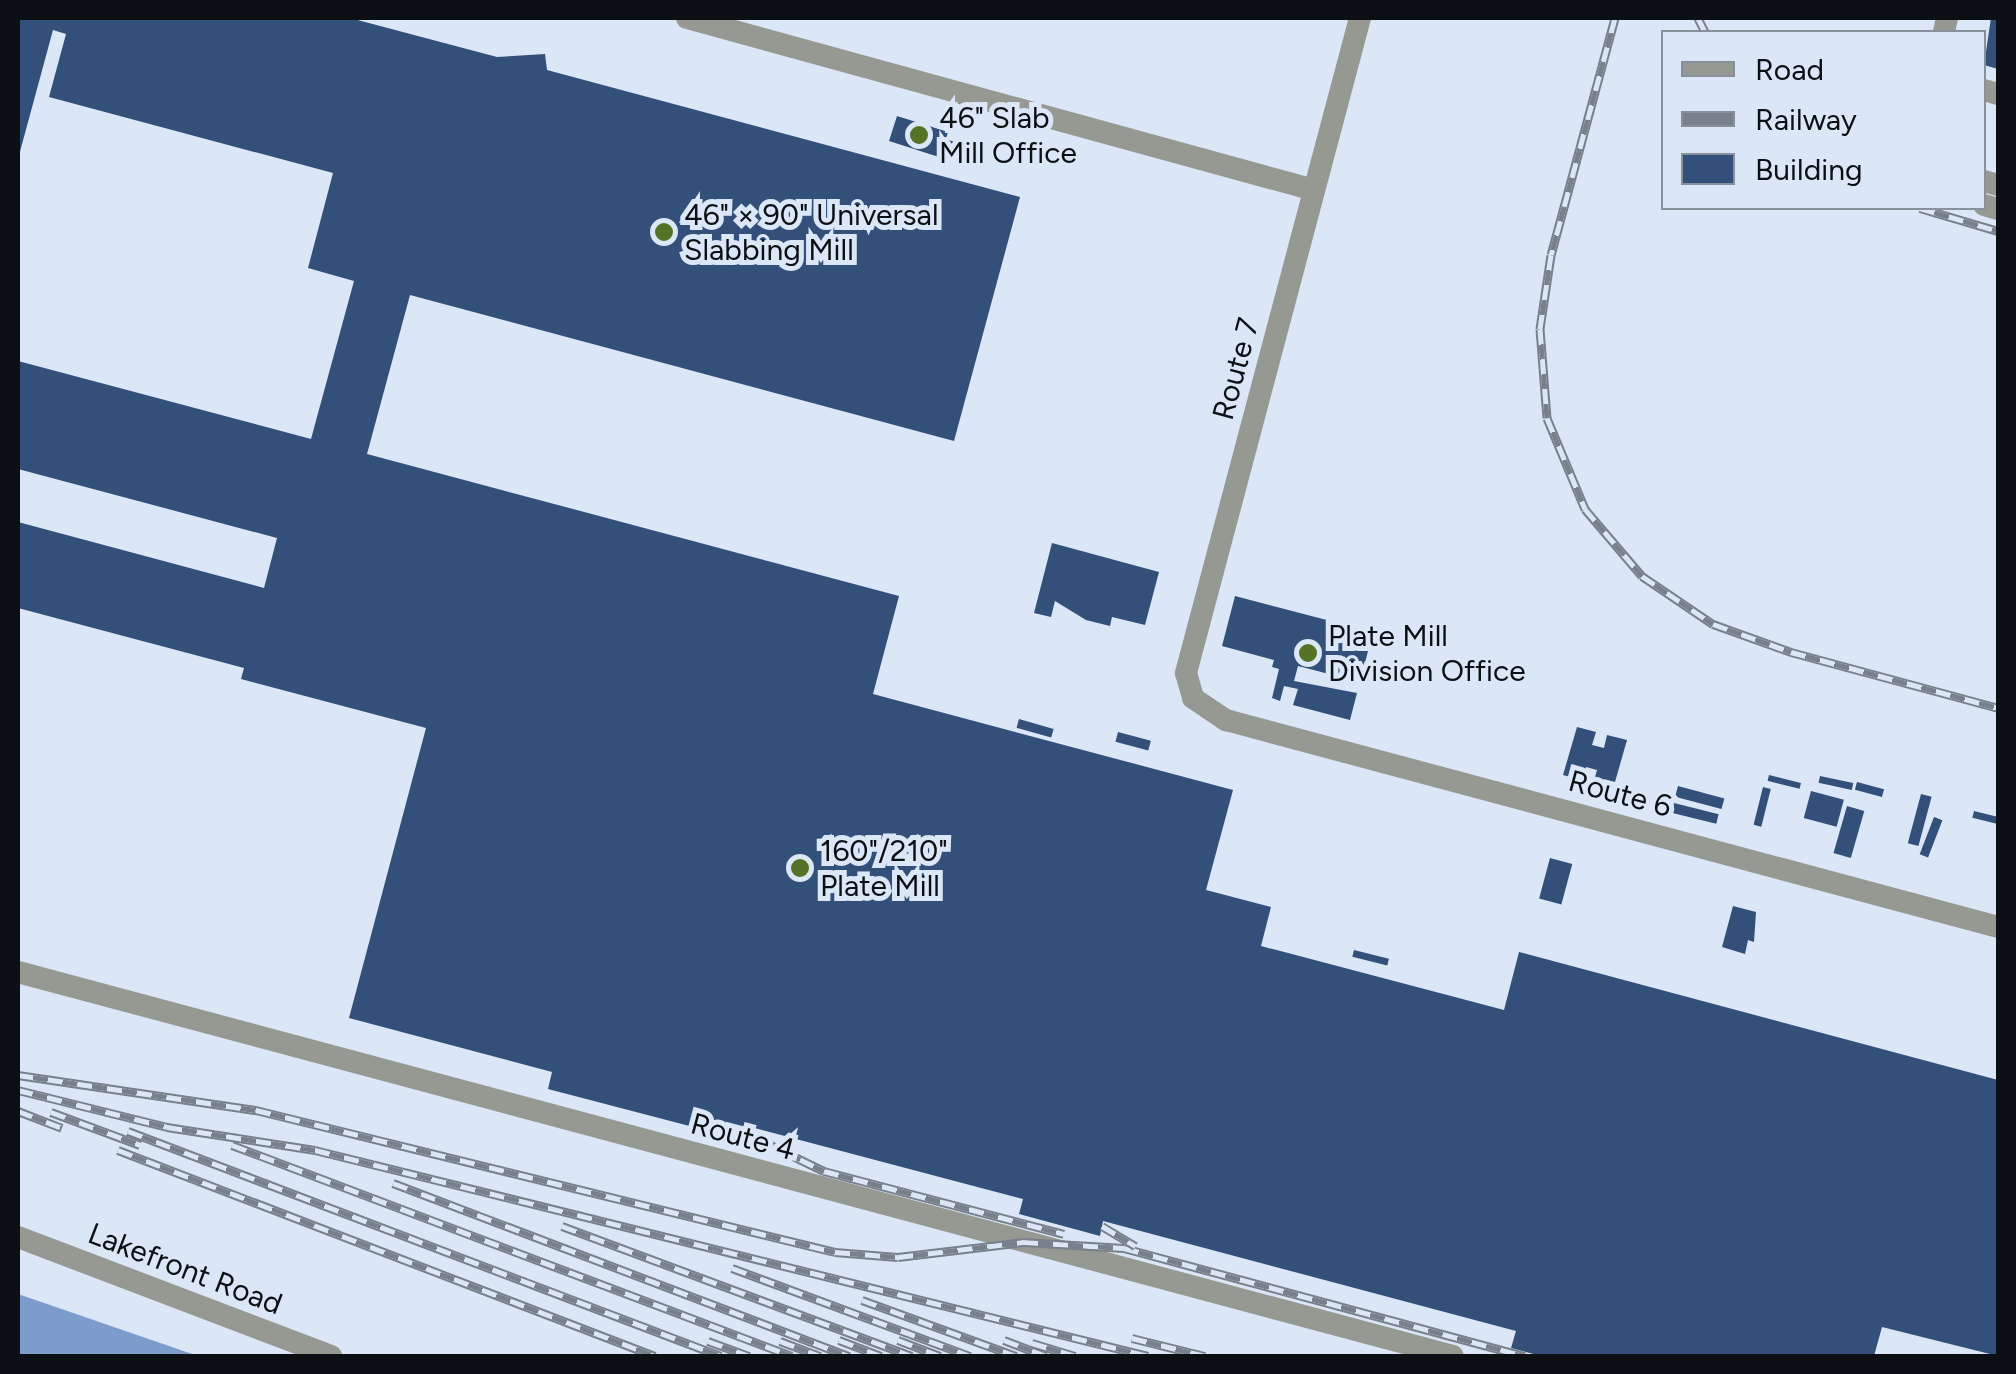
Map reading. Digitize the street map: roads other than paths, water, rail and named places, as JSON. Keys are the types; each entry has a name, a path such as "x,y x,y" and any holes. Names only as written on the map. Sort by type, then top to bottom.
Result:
{"street":[{"path":"687,18 1314,190"},
{"name":"Route 7","path":"1226,720 1194,698 1186,672 1360,18"},
{"name":"Route 6","path":"1226,720 1998,927"},
{"name":"Route 4","path":"18,972 1453,1356"},
{"name":"Lakefront Road","path":"18,1237 331,1356"}],"water":[{"path":"18,1294 198,1356 18,1356"}],"railway":[{"path":"1615,18 1551,255 1540,329 1547,418 1585,509 1642,576 1713,624 1791,652 1998,708"},
{"path":"1698,18 1704,30"},
{"path":"1927,210 1998,231"},
{"path":"18,1075 256,1110 835,1252 898,1257 1023,1242 1124,1248 1525,1356"},
{"path":"18,1090 167,1127 315,1150 1148,1356"},
{"path":"18,1111 62,1128"},
{"path":"51,1112 140,1145"},
{"path":"128,1131 721,1356"},
{"path":"746,1133 824,1171 1064,1234"},
{"path":"232,1145 792,1356"},
{"path":"118,1150 655,1356"},
{"path":"393,1183 849,1356"},
{"path":"562,1226 912,1356"},
{"path":"1102,1226 1135,1246"},
{"path":"732,1268 970,1356"},
{"path":"862,1300 1016,1356"},
{"path":"1132,1338 1205,1356"},
{"path":"839,1340 881,1356"},
{"path":"898,1340 940,1356"},
{"path":"1004,1340 1046,1356"},
{"path":"708,1341 749,1356"},
{"path":"780,1341 820,1356"},
{"path":"1032,1343 1075,1356"}],"place":[{"name":"46\" Slab Mill Office","path":"919,135"},
{"name":"46\" × 90\" Universal Slabbing Mill","path":"664,232"},
{"name":"Plate Mill Division Office","path":"1308,653"},
{"name":"160\"/210\" Plate Mill","path":"800,868"}]}
